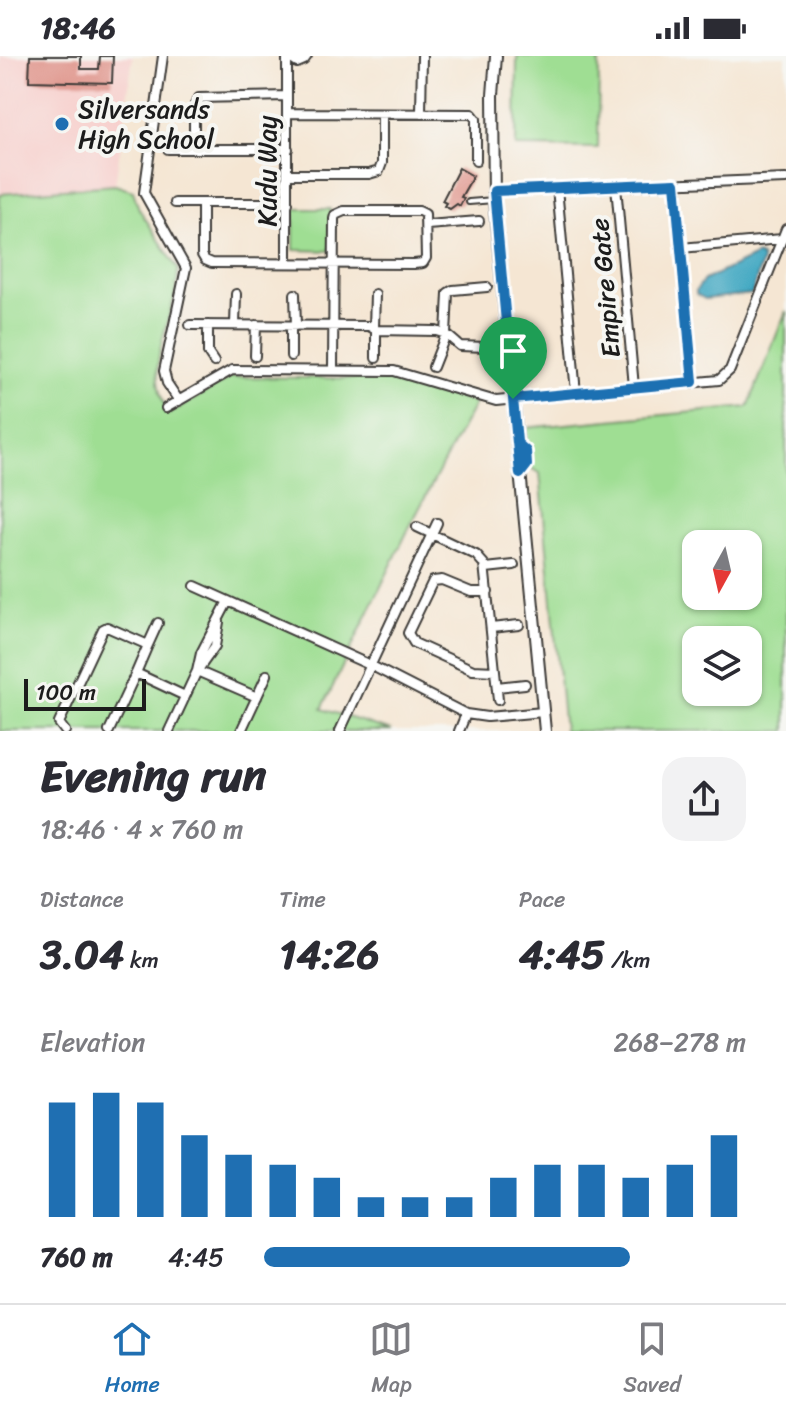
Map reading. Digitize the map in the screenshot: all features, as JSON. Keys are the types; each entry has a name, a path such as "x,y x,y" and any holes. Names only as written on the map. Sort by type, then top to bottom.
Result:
{"street":[{"path":"163,56 144,193 186,268 164,371 167,383 179,401"},
{"path":"287,56 302,60 315,56"},
{"name":"Kudu Way","path":"287,56 287,263"},
{"path":"421,113 422,56"},
{"path":"490,56 494,195 545,731"},
{"path":"493,95 496,56"},
{"name":"Kudu Way","path":"288,79 302,60"},
{"path":"194,149 194,107 199,98 287,96"},
{"path":"288,113 471,114 476,117 476,161"},
{"path":"288,174 369,174 379,171 382,163 382,114"},
{"path":"168,149 288,149"},
{"path":"494,195 557,188 784,179"},
{"path":"675,183 693,382"},
{"name":"Empire Gate","path":"616,186 634,387"},
{"path":"557,188 576,393"},
{"path":"175,203 288,203"},
{"path":"202,203 202,252 206,261 333,264 423,263 426,258 426,217 419,211 341,211 334,219 333,264 333,370"},
{"path":"427,225 479,221"},
{"path":"166,408 230,370 394,371 485,399 719,380 727,375 786,229"},
{"path":"681,248 782,239"},
{"path":"433,367 446,334 447,295 450,291 487,287"},
{"path":"235,325 236,294"},
{"path":"291,356 295,294"},
{"path":"375,294 376,358"},
{"path":"190,325 369,326 375,329 436,331 446,334 460,346 486,347"},
{"path":"208,325 208,353 214,362"},
{"path":"255,356 256,325"},
{"path":"340,731 437,523"},
{"path":"417,527 479,558 486,568 498,700"},
{"path":"486,568 514,565"},
{"path":"488,592 471,592 442,580 433,581 408,633 414,643 473,670 495,671"},
{"path":"195,586 372,666 466,714 487,717 543,712"},
{"path":"169,731 197,671 201,653 228,601"},
{"path":"109,731 158,623"},
{"path":"491,628 519,625"},
{"path":"65,731 59,723 103,629 107,627 148,645"},
{"path":"197,671 257,697"},
{"path":"136,673 185,696"},
{"path":"241,731 267,675"},
{"path":"497,687 525,684"},
{"path":"459,731 466,714"}],"lane":[{"path":"469,202 494,195"}],"shaded area":[{"name":"Silversands High School","path":"0,56 133,56 115,185 0,194"}],"green space":[{"path":"517,56 599,56 598,148 516,147"},
{"path":"115,185 133,191 139,209 178,269 158,359 161,395 169,414 232,377 395,379 475,403 409,528 322,709 392,731 0,731 0,194"},
{"path":"294,209 330,209 330,251 294,250"},
{"path":"786,311 786,731 564,731 540,473 531,468 524,428 748,407"}],"water":[{"path":"757,255 762,261 752,294 705,299 696,294 704,280"}],"building":[{"path":"30,56 81,56 81,69 99,69 100,56 113,56 112,83 29,81"},
{"path":"459,168 473,176 461,197 464,198 460,206 457,204 450,209 442,201"}],"place":[{"name":"Silversands High School","path":"62,124"}],"route":[{"path":"513,399 494,191 675,183 693,382 513,399 517,443 526,451 527,465 520,474 513,399"}]}
